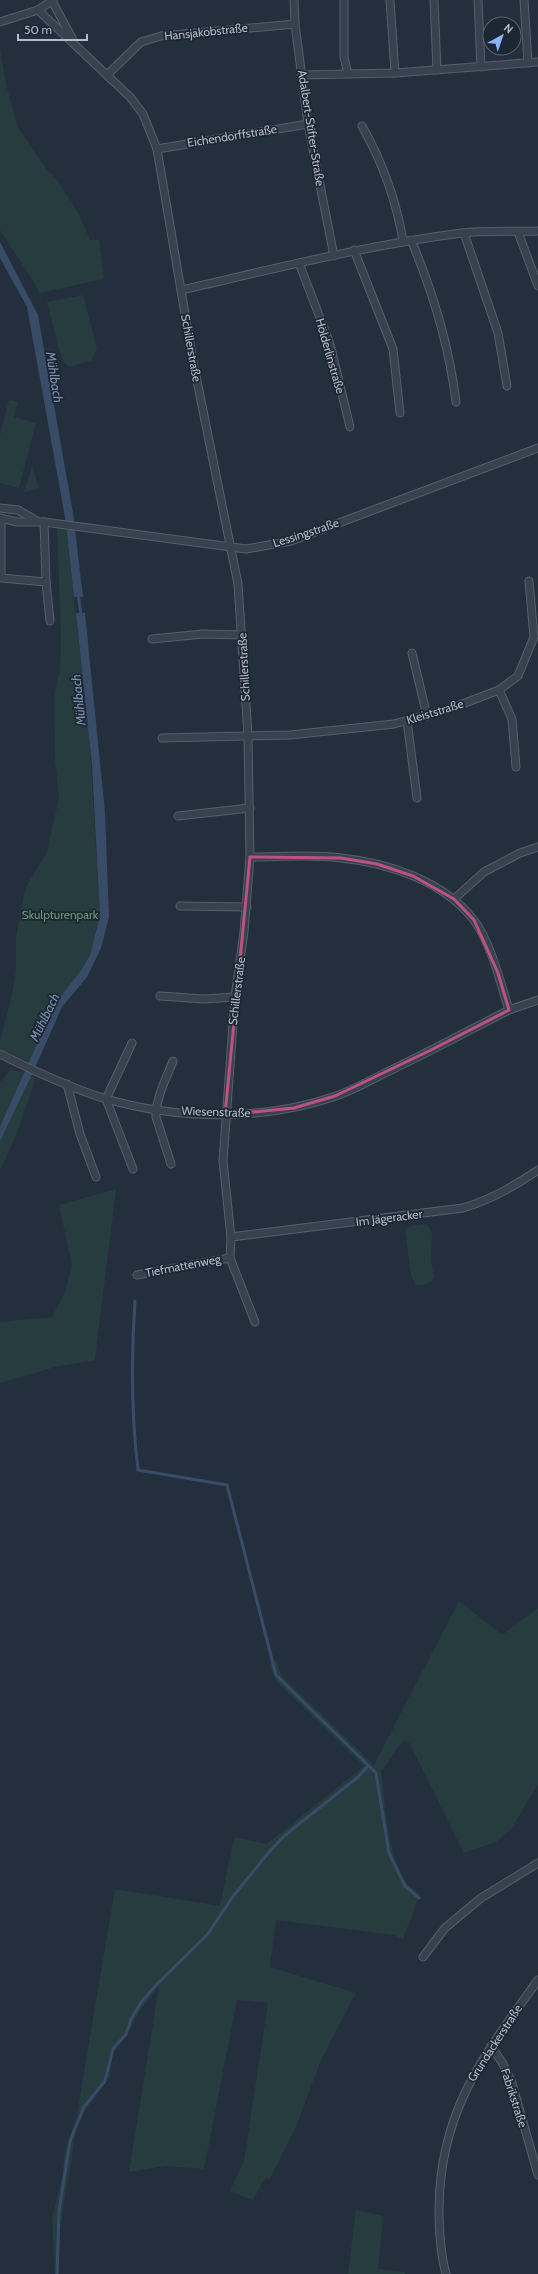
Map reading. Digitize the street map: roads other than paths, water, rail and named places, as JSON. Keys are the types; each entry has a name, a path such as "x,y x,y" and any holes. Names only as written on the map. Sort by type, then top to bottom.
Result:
{"street":[{"path":"0,22 38,10 53,0"},
{"name":"Schillerstraße","path":"53,0 76,44"},
{"name":"Adalbert-Stifter-Straße","path":"294,0 295,24 308,124 334,256"},
{"path":"344,0 344,57 348,74"},
{"path":"390,0 395,73"},
{"path":"434,0 437,70"},
{"path":"478,0 481,67"},
{"path":"524,0 528,63"},
{"name":"Schillerstraße","path":"38,10 76,44 130,97 143,114 157,149 181,290 238,584 243,635 248,735 250,857 247,907 235,997 225,1115 223,1161 230,1237 230,1258 255,1322"},
{"name":"Hansjakobstraße","path":"107,74 141,42 161,36 295,24"},
{"path":"302,75 395,73 538,62"},
{"name":"Eichendorffstraße","path":"157,149 308,124"},
{"path":"362,126 379,156 391,187 403,241"},
{"path":"181,290 334,256 354,250 403,241 464,233 538,230"},
{"path":"518,232 538,286"},
{"path":"464,233 498,333 506,386"},
{"path":"411,240 440,318 452,372 456,402"},
{"path":"354,250 393,349 400,413"},
{"name":"Hölderlinstraße","path":"299,263 330,344 350,427"},
{"name":"Lessingstraße","path":"0,519 17,522 41,521 230,547 257,548 285,543 538,448"},
{"name":"Lessingstraße","path":"0,508 18,510 41,521"},
{"path":"0,519 1,578 46,582"},
{"path":"41,521 50,621"},
{"name":"Kleiststraße","path":"162,738 330,732 407,722 499,690 518,676 534,638 529,581"},
{"path":"152,639 203,634 243,635"},
{"path":"412,653 427,716"},
{"path":"499,690 512,719 516,767"},
{"path":"407,722 417,798"},
{"path":"178,816 250,808"},
{"path":"454,899 484,872 520,853 538,847"},
{"path":"250,857 341,858 377,864 413,876 454,899 479,929 498,973 510,1010"},
{"path":"180,906 247,907"},
{"path":"160,996 204,999 235,997"},
{"name":"Wiesenstraße","path":"0,1054 66,1084 106,1099 156,1109 225,1115 253,1114 294,1108 339,1095 510,1010 538,1000"},
{"path":"132,1043 106,1099 133,1169"},
{"path":"171,1164 156,1117 156,1109 157,1101 173,1061"},
{"path":"66,1084 80,1134 96,1177"},
{"name":"Im Jägeracker","path":"230,1237 463,1208 484,1201 523,1180 538,1170"},
{"name":"Tiefmattenweg","path":"137,1275 230,1258"},
{"path":"424,1958 445,1928 481,1898 538,1863"},
{"name":"Grundackerstraße","path":"446,2274 441,2257 439,2187 444,2155 453,2118 469,2082 491,2046 538,1980"},
{"name":"Fabrikstraße","path":"491,2046 503,2064 512,2083 538,2175"}],"water":[{"path":"0,242 38,315 73,513 83,597 74,597 65,517 27,307 0,258"},
{"path":"76,613 85,613 105,812 109,917 101,948 87,977 62,1007 0,1141 0,1127 55,1004 82,969 90,955 100,916 92,765"}],"waterway":[{"name":"Mühlbach","path":"78,593 81,615"},
{"path":"135,1301 132,1386 138,1470 227,1485 276,1675 376,1773 389,1853 405,1886 419,1898"},
{"path":"57,2274 59,2211 70,2141 84,2107 105,2081 113,2049 126,2034 131,2019 142,2001 158,1983 207,1935 234,1895 284,1836 358,1777 368,1766"}],"park label":[{"name":"Skulpturenpark","path":"60,915"}]}
